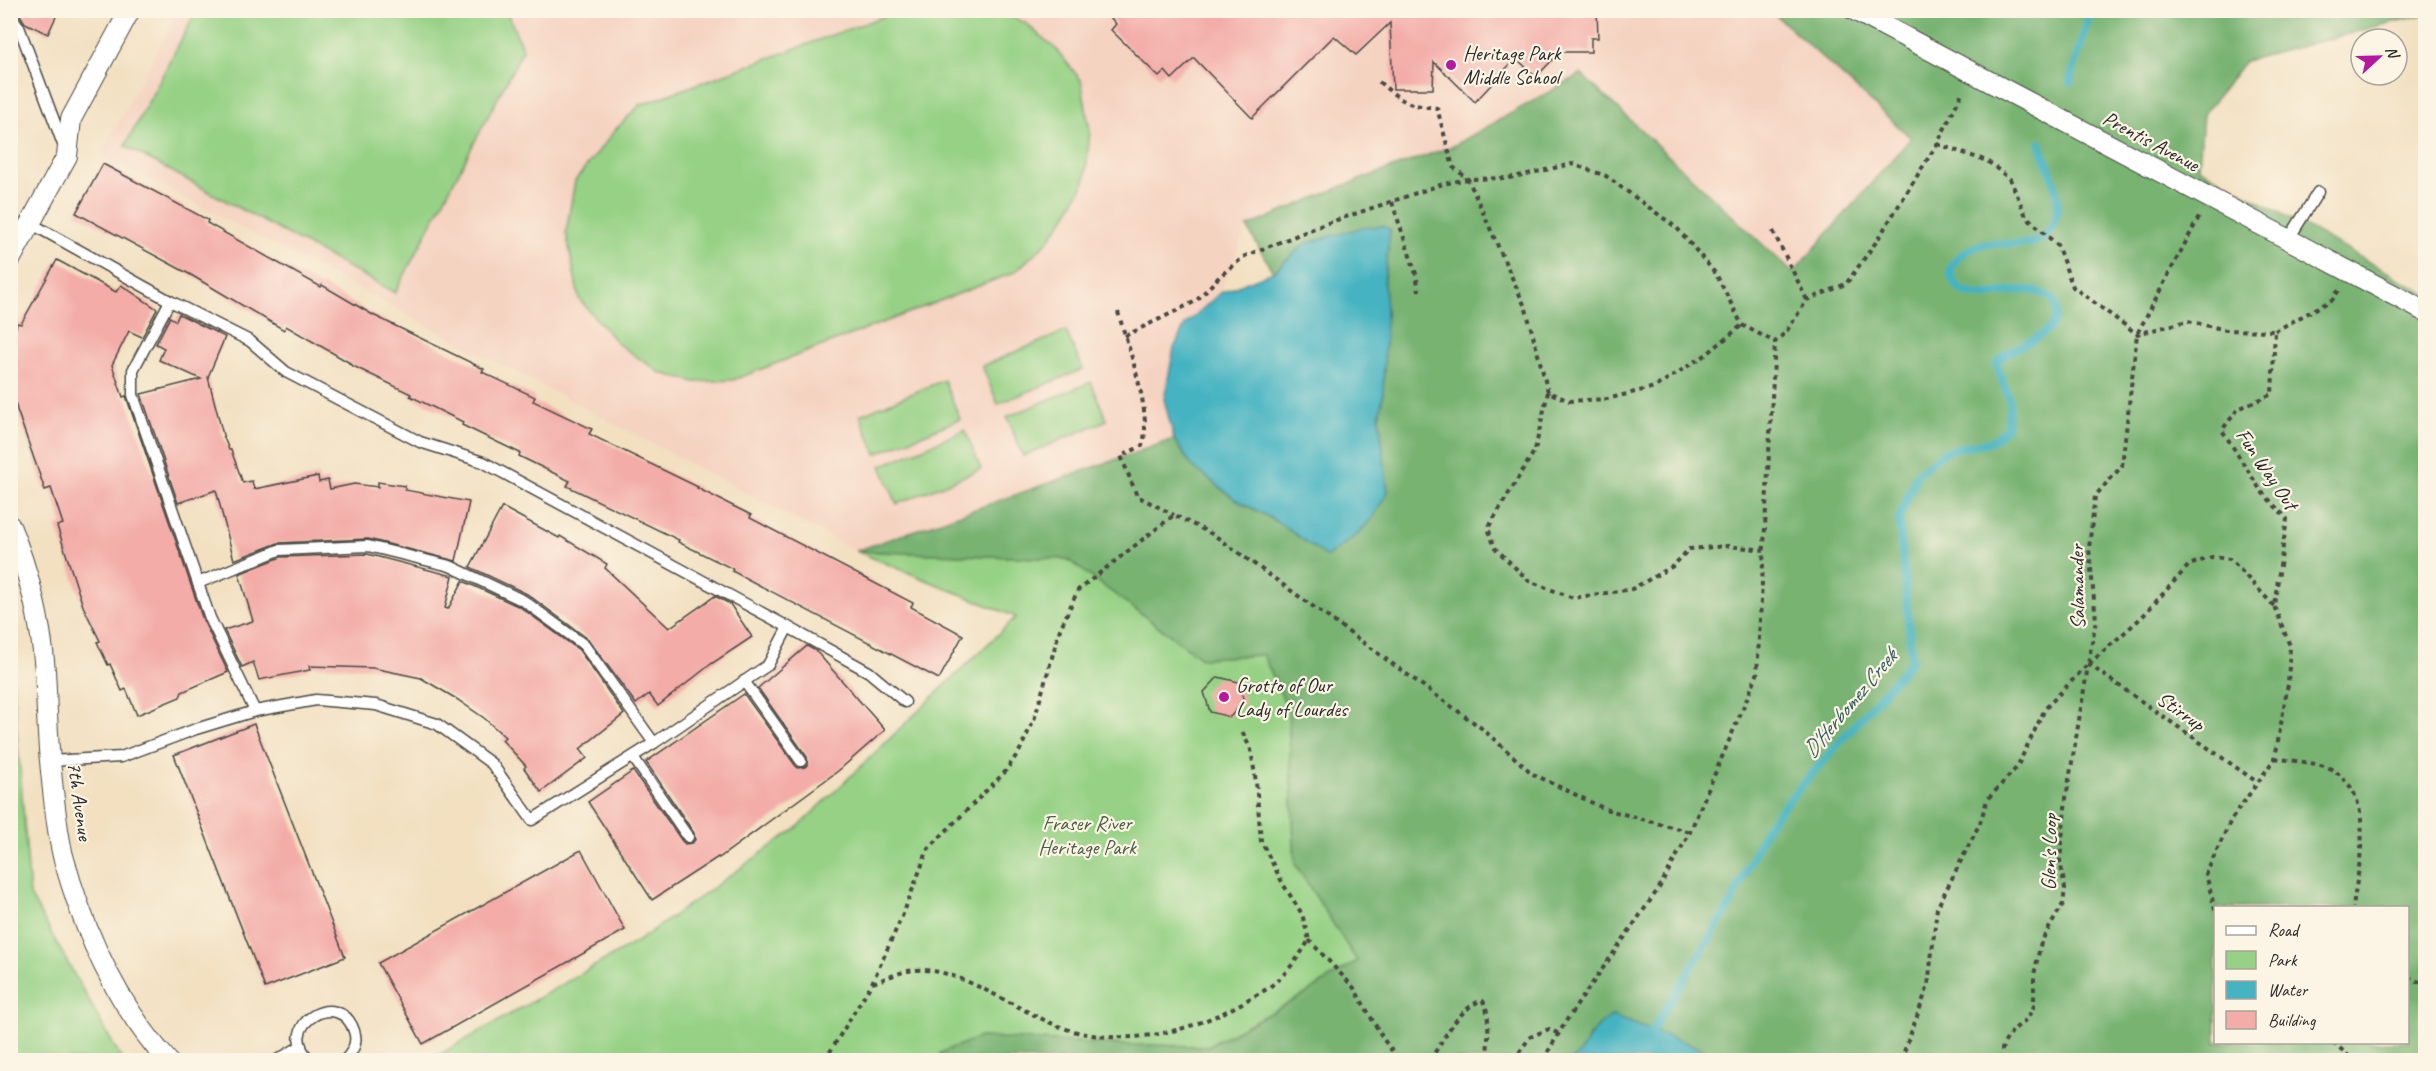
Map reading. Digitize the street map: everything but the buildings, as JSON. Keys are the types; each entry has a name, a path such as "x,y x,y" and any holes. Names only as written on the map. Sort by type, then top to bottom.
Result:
{"street":[{"path":"10,260 67,156 71,119 130,10"},
{"name":"Prentis Avenue","path":"1854,10 2426,312"},
{"name":"7th Avenue","path":"10,526 25,562 37,616 45,669 50,761 63,854 80,910 100,957 126,1006 167,1060"}],"lane":[{"path":"10,14 19,27 67,156"},
{"path":"2288,240 2318,192"},
{"path":"30,223 171,301 250,341 286,372 420,441 483,462 788,627 869,672 905,702"},
{"path":"171,301 133,370 133,395 210,618 255,711"},
{"path":"198,583 279,550 368,546 450,566 524,601 584,645 654,743"},
{"path":"50,761 121,757 196,729 255,711 316,700 376,705 437,724 492,764 532,819 633,757 768,665 788,627"},
{"path":"744,681 801,761"},
{"path":"633,757 688,837"},
{"path":"310,1060 301,1046 300,1037 306,1020 322,1011 340,1014 348,1019 356,1035 352,1053 345,1060"},
{"path":"277,1060 301,1046"}],"path":[{"path":"1543,1060 1599,972 1659,888 1690,832 1757,675 1775,342 1786,332 1807,300 1846,284 1876,242 1936,144 1972,74"},
{"path":"1379,82 1398,98 1412,105 1437,108 1453,167 1467,179 1526,309 1548,392 1535,450 1488,528 1495,548 1529,581 1573,598 1632,589 1673,566 1689,549 1728,546 1764,550"},
{"path":"1936,144 1987,161 2010,179 2026,216 2057,245 2073,287 2137,334 2188,321 2226,330 2275,330 2332,300 2350,272"},
{"path":"1125,336 1196,301 1220,276 1245,256 1325,224 1443,184 1467,179 1509,178 1572,165 1606,176 1677,228 1716,274 1742,325 1775,342"},
{"name":"Salamander","path":"2088,664 2096,620 2089,548 2095,496 2122,466 2137,334 2209,198"},
{"path":"1392,202 1416,274 1419,291"},
{"path":"1773,231 1807,300"},
{"path":"1119,312 1140,393 1146,436 1142,446 1120,456 1137,496 1214,535 1480,727 1533,774 1605,809 1690,832"},
{"path":"1548,392 1569,401 1607,399 1655,387 1707,354 1742,325"},
{"name":"Fun Way Out","path":"2274,606 2287,519 2261,491 2222,430 2238,409 2272,394 2275,330"},
{"path":"825,1060 872,983 904,912 928,849 1005,772 1020,750 1035,717 1060,629 1078,590 1174,515"},
{"path":"1901,1060 1928,986 1937,908 1980,823 1988,800 2017,767 2045,709 2088,664 2142,616 2189,565 2212,557 2230,560 2274,606 2290,646 2288,684 2275,758 2231,820 2206,874 2214,906"},
{"name":"Stirrup","path":"2088,664 2257,782"},
{"name":"Glen's Loop","path":"2000,1060 2003,1044 2013,1030 2027,1019 2034,1006 2034,975 2041,942 2063,904 2065,889 2060,860 2066,798 2088,664"},
{"path":"1242,730 1251,750 1261,841 1283,884 1302,914 1309,940 1354,988 1384,1040 1400,1060"},
{"path":"2275,758 2328,767 2345,779 2357,801 2362,825 2353,906"},
{"path":"872,983 898,973 918,969 948,975 1071,1031 1130,1038 1169,1032 1219,1016 1270,987 1296,961 1309,940"},
{"path":"2409,977 2426,985"},
{"path":"1430,1060 1461,1014 1482,1000 1486,1004 1488,1016 1487,1060"},
{"path":"1514,1060 1530,1036 1549,1029 1558,1034"},
{"path":"2335,1044 2353,1060"}],"shaded area":[{"path":"179,10 1771,11 1911,138 1793,274 1581,74 1455,145 1340,187 1247,227 1220,293 1185,325 1164,399 1174,439 856,551 101,154"}],"green space":[{"path":"197,10 503,10 507,12 523,50 395,293 125,146"},
{"path":"898,11 1000,11 1025,23 1056,49 1081,80 1090,131 1085,181 1066,216 1047,242 1015,272 733,380 695,382 661,373 618,344 579,299 566,232 575,181 616,129 640,105"},
{"path":"1771,11 2425,11 2425,14 2375,27 2349,27 2349,34 2245,61 2203,115 2199,168 2425,293 2425,1060 1699,1060 1708,1051 1589,1035 1585,1049 1573,1060 943,1060 940,1053 980,1037 1127,1045 1208,1046 1304,995 1357,961 1295,864 1288,709 1263,655 1201,658 1067,559 856,551 1174,439 1191,465 1235,499 1276,521 1327,556 1358,534 1374,516 1388,492 1379,417 1383,396 1386,311 1384,281 1390,230 1305,244 1273,272 1247,227 1340,187 1455,145 1581,74 1793,273 1911,138"},
{"path":"1066,331 1083,369 998,404 982,366"},
{"path":"944,380 960,419 876,454 860,415"},
{"path":"1091,382 1107,420 1023,456 1007,417"},
{"path":"965,430 981,469 897,504 881,466"},
{"name":"Fraser River Heritage Park","path":"856,551 1067,559 1201,658 1263,655 1288,709 1295,864 1358,961 1304,995 1208,1046 1127,1045 980,1037 940,1054 943,1060 430,1060 638,941 798,827 1016,617"},
{"path":"11,658 30,895 122,1060 11,1060"}],"water":[{"path":"1383,226 1390,230 1384,281 1386,311 1383,396 1379,417 1388,492 1374,516 1358,534 1327,557 1276,521 1235,499 1191,465 1174,439 1164,399 1174,348 1185,325 1220,293 1273,272 1305,244 1361,228"},
{"path":"1612,1016 1708,1051 1699,1060 1573,1060 1598,1026"}],"waterway":[{"name":"D'Herbomez Creek","path":"2070,82 2091,10"},
{"name":"D'Herbomez Creek","path":"1648,1037 1731,904 1768,824 1912,660 1899,519 1917,474 1940,455 1953,449 1989,442 1998,437 2007,427 2010,401 1996,364 2004,356 2047,331 2054,322 2056,312 2053,298 2027,290 1975,295 1963,291 1952,278 1951,272 1956,260 1974,248 1994,243 2029,243 2044,237 2050,230 2055,220 2057,198 2052,175 2040,143"}],"place":[{"name":"Heritage Park Middle School","path":"1451,65"},
{"name":"Grotto of Our Lady of Lourdes","path":"1224,697"}]}
